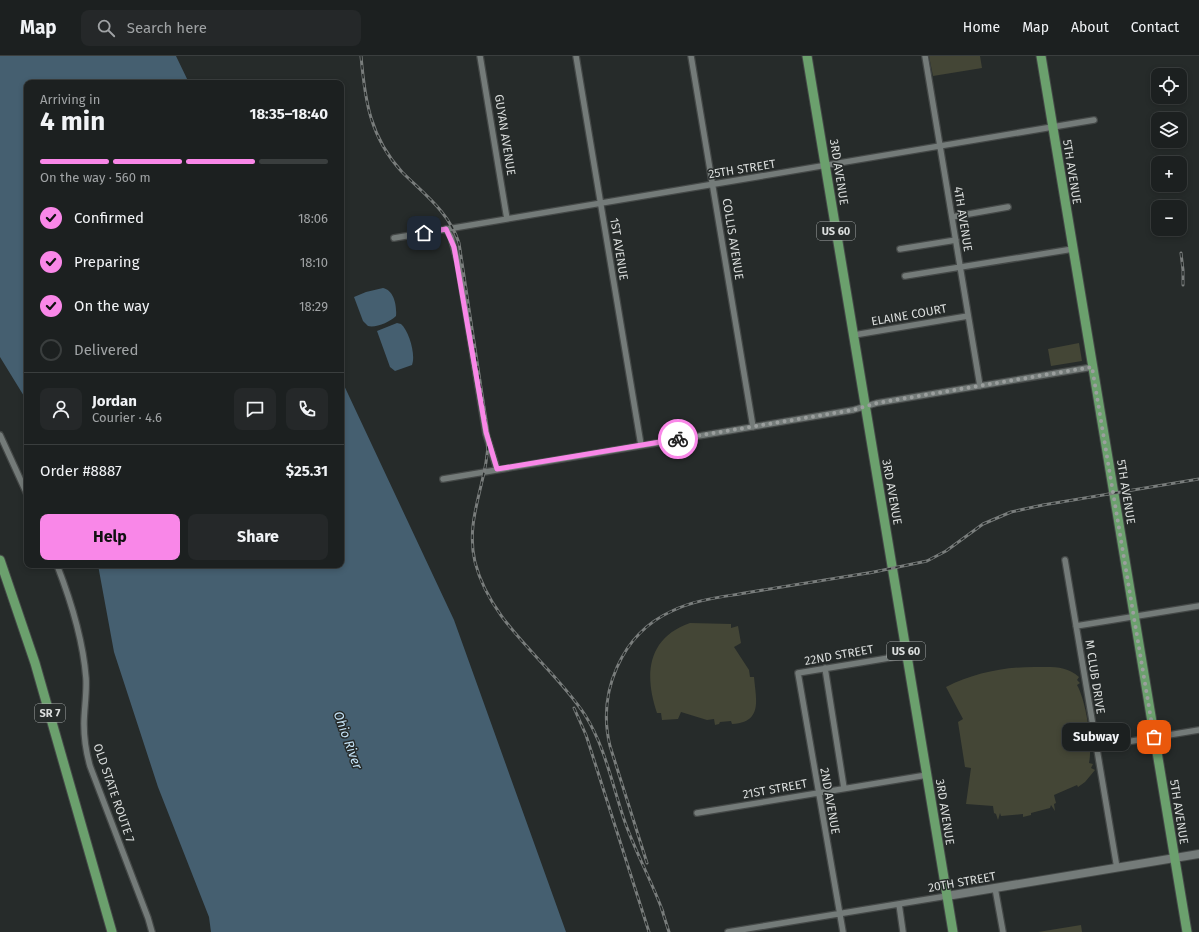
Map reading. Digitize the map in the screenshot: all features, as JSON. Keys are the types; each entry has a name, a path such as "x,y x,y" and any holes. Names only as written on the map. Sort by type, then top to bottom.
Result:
{"main road":[{"name":"3RD AVENUE","path":"807,56 953,932"},
{"name":"5TH AVENUE","path":"1041,56 1187,932"},
{"name":"SR 7","path":"0,560 40,679 112,932"},
{"name":"20TH STREET","path":"947,896 1199,854"}],"street":[{"name":"GUYAN AVENUE","path":"480,56 508,218"},
{"name":"1ST AVENUE","path":"576,56 641,445"},
{"name":"COLLIS AVENUE","path":"691,56 753,427"},
{"name":"4TH AVENUE","path":"925,56 980,386"},
{"name":"25TH STREET","path":"394,238 1094,120"},
{"path":"952,217 1008,207"},
{"path":"446,229 451,237 458,263 486,432 497,469"},
{"path":"900,248 956,240"},
{"path":"905,276 1073,249"},
{"name":"ELAINE COURT","path":"854,335 968,316"},
{"path":"443,479 753,427 1092,367"},
{"path":"0,435 24,487"},
{"name":"M CLUB DRIVE","path":"1065,560 1117,868"},
{"name":"OLD STATE ROUTE 7","path":"58,568 81,642 86,678 84,723 85,749 152,932"},
{"path":"1076,626 1199,606"},
{"name":"22ND STREET","path":"798,673 907,654"},
{"path":"825,668 844,788"},
{"name":"2ND AVENUE","path":"798,673 843,932"},
{"path":"1096,747 1199,730"},
{"name":"21ST STREET","path":"697,813 927,774"},
{"path":"995,888 1003,932"},
{"name":"20TH STREET","path":"728,932 947,896"},
{"path":"899,904 904,932"}],"green space":[{"path":"929,56 980,56 982,68 933,76"},
{"path":"1079,343 1082,361 1051,366 1048,349"},
{"path":"690,623 731,624 731,628 738,626 741,643 734,647 749,670 750,677 754,677 756,701 753,714 749,719 732,724 731,721 720,722 719,724 715,725 714,719 707,720 681,712 678,719 662,720 661,713 657,713 651,685 650,672 652,659 657,648 665,638 676,630"},
{"path":"1052,667 1069,670 1079,677 1077,680 1080,683 1077,685 1083,701 1088,723 1090,745 1089,763 1093,764 1091,768 1095,770 1085,782 1078,787 1077,785 1054,795 1056,803 1054,804 1055,811 1051,805 1050,808 1031,813 1031,815 1023,817 1023,814 1001,816 1000,813 998,820 996,814 994,813 993,806 966,804 971,768 965,767 958,722 963,719 946,687 967,678 989,672 1011,668"},
{"path":"1081,925 1082,932 1038,932"}],"water":[{"path":"0,56 176,56 188,80 24,80 24,396 0,357"},
{"path":"383,288 390,292 394,299 396,316 383,324 368,326 363,321 354,297 366,292"},
{"path":"397,323 401,324 407,332 412,349 413,361 412,365 395,371 390,367 377,331"},
{"name":"Ohio River","path":"344,385 454,620 566,932 211,932 209,917 158,787 114,652 99,568 344,568"}],"railway":[{"path":"361,56 367,103 376,132 391,159 402,172 435,204 449,222 459,243 488,434 488,450 475,513 472,545 475,562 483,585 494,605 508,624 523,643 556,678 585,715 604,755 626,825 663,912"},
{"path":"1181,253 1183,285"},
{"path":"869,573 927,561 946,551 983,524 1011,512 1043,505 1199,479"},
{"path":"647,863 610,746 607,726 607,706 610,686 617,667 639,634 654,621 672,611 700,601 874,572"},
{"path":"574,708 586,735 649,932"},
{"path":"661,907 669,932"}],"way so far":[{"path":"678,439 853,410 877,403 1092,367 1154,737"}],"place":[{"name":"Subway","path":"1154,737"}],"route":[{"path":"424,233 446,229 454,247 462,283 486,432 497,469 678,439"}]}
